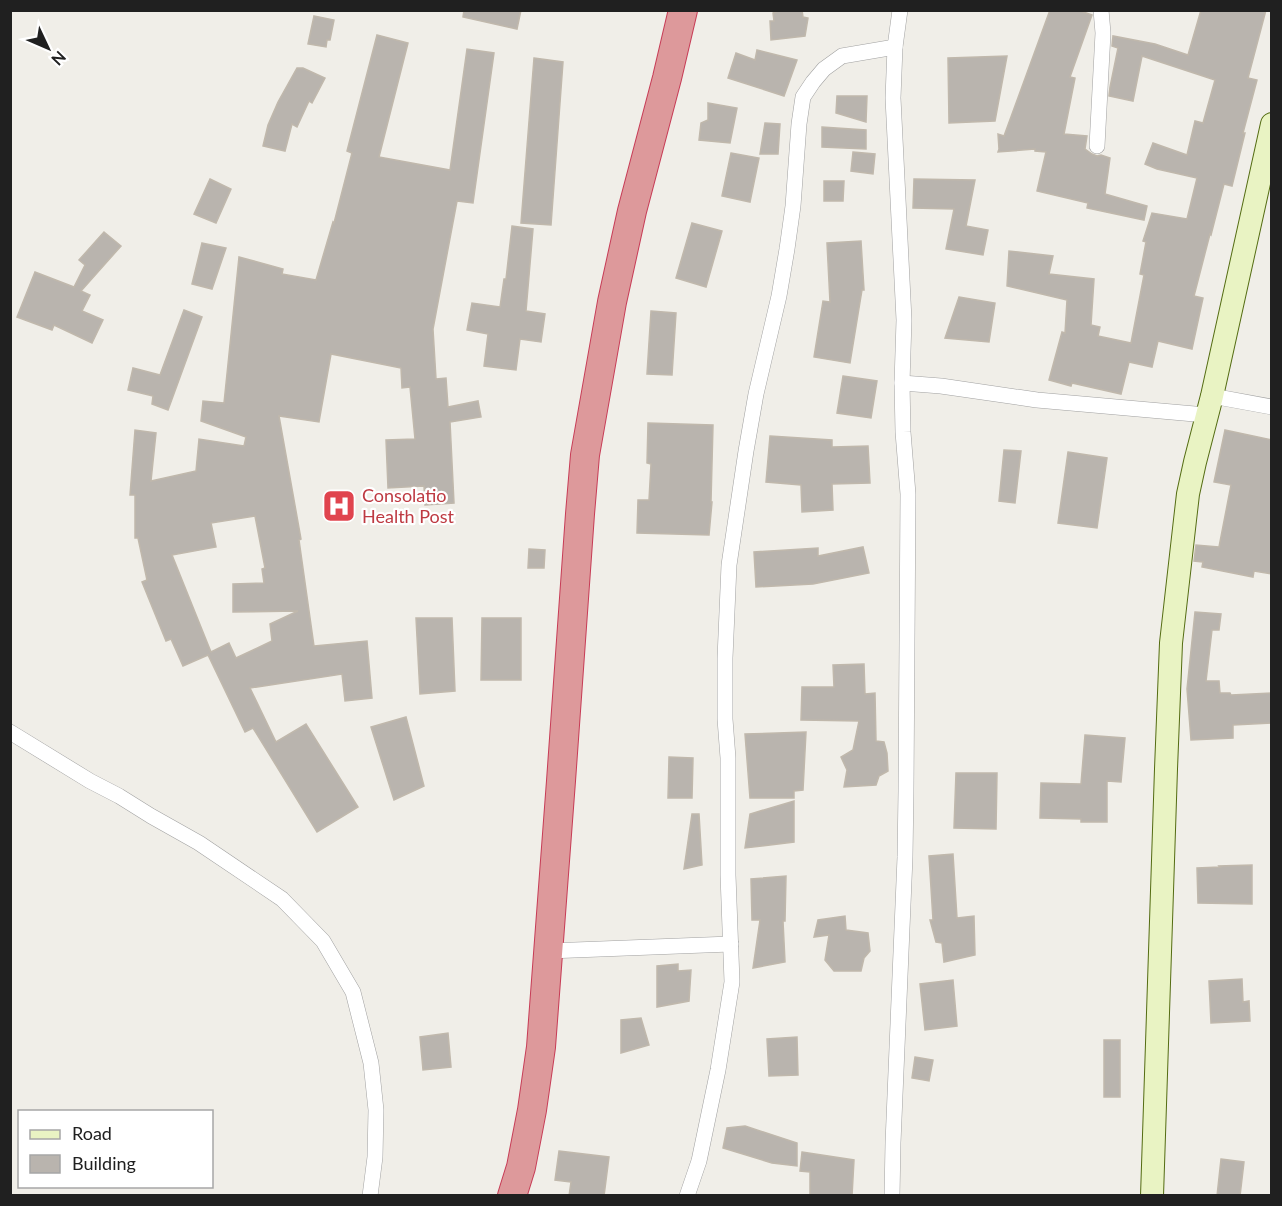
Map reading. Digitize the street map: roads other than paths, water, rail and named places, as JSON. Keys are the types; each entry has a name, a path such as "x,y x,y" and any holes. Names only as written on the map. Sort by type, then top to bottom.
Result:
{"highway":[{"path":"512,1196 521,1167 541,1047 585,455 612,302 632,211 683,10"}],"street":[{"path":"892,1196 906,824 908,494 903,432 904,320 893,98 895,46 900,10"},
{"path":"1097,146 1103,33 1101,10"},
{"path":"687,1196 699,1161 732,982 728,875 728,758 725,719 729,565 756,394 779,296 787,249 803,97 824,69 842,56 895,46"},
{"path":"1152,1196 1172,643 1188,494 1272,124"},
{"path":"902,383 941,386 1036,400 1272,407"},
{"path":"10,732 217,855 282,899 323,941 353,992 371,1063 375,1157 370,1196"},
{"path":"548,951 731,945"}],"place":[{"name":"Consolatio Health Post","path":"339,506"}]}
